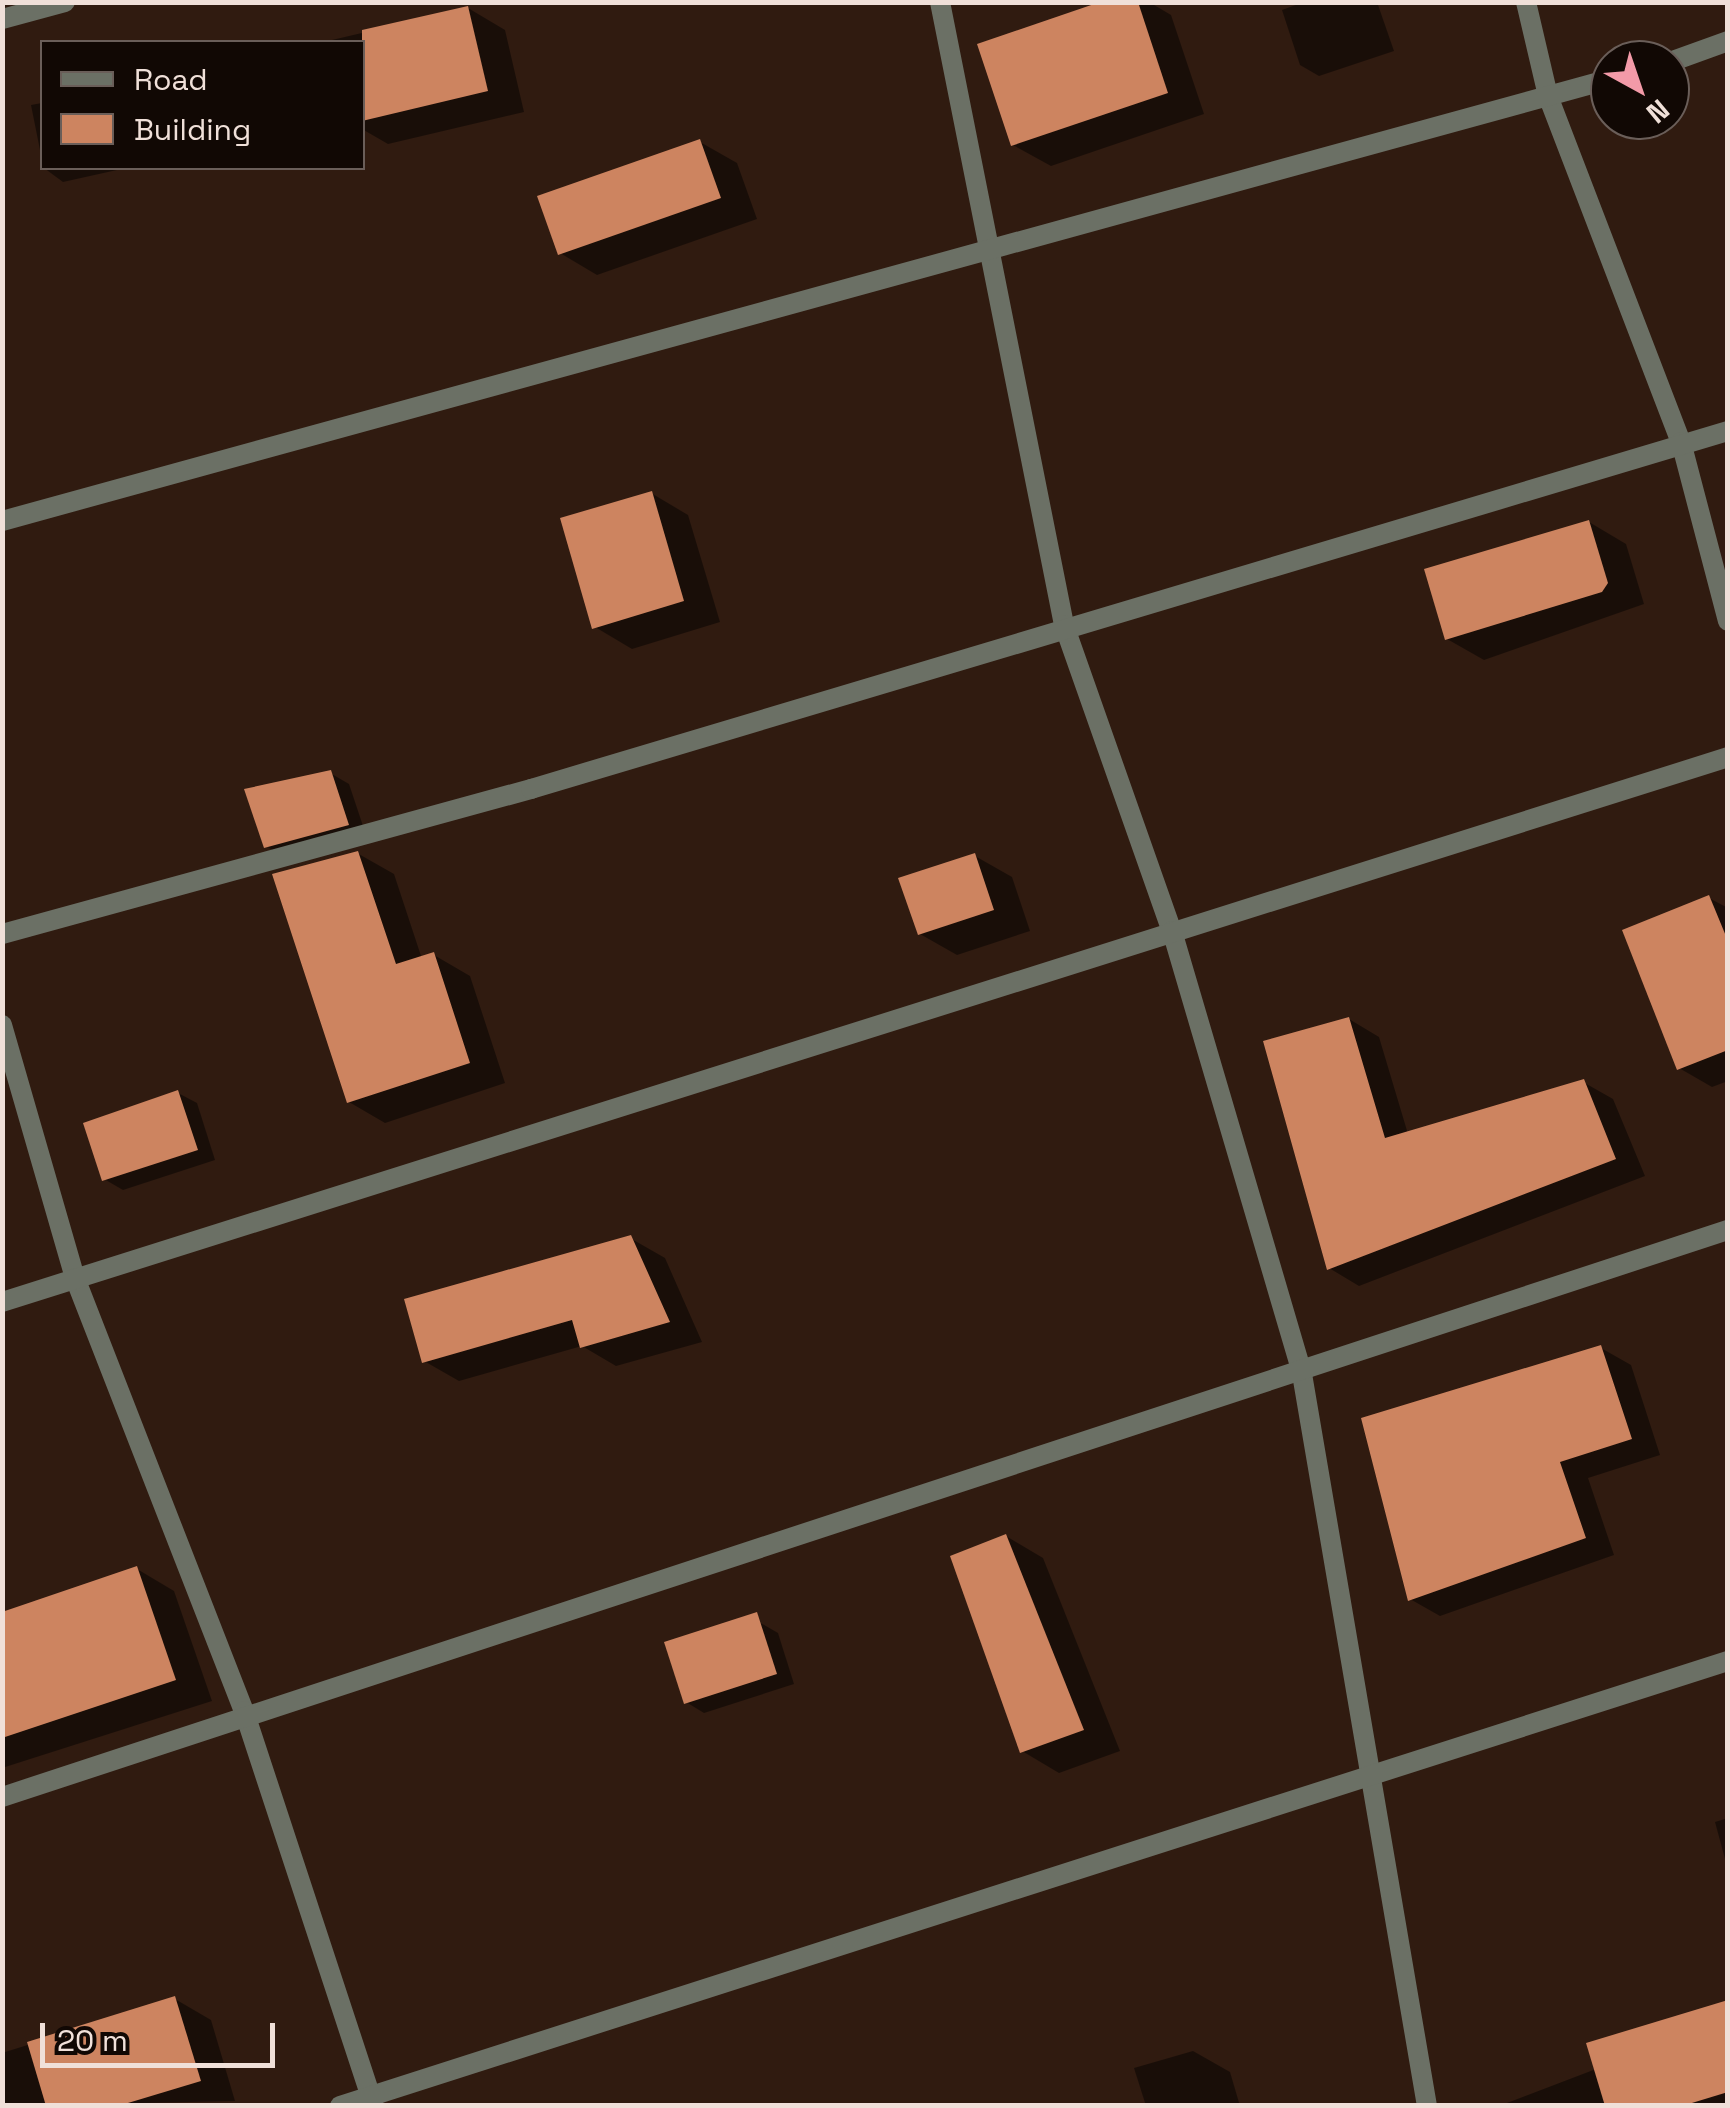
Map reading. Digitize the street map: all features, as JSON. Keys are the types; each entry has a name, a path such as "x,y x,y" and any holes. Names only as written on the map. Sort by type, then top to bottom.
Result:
{"street":[{"path":"2,19 65,2"},
{"path":"940,2 1064,625 1172,931 1302,1374 1374,1772 1428,2106"},
{"path":"1526,2 1548,96 1681,442 1728,621"},
{"path":"1690,54 1728,40"},
{"path":"2,520 988,253 1590,84"},
{"path":"2,934 531,789 1064,625 1728,431"},
{"path":"2,1302 1728,757"},
{"path":"2,1025 76,1278 244,1711 372,2101"},
{"path":"2,1797 244,1711 1302,1374 1728,1230"},
{"path":"340,2106 372,2101 1374,1772 1728,1661"}],"building":[{"path":"1100,2 1138,2 1168,93 1011,146 977,44"},
{"path":"468,6 488,91 365,120 362,30"},
{"path":"700,139 721,198 558,255 537,196"},
{"path":"652,491 684,601 592,629 560,518"},
{"path":"1589,520 1608,583 1602,592 1445,640 1424,569"},
{"path":"331,770 349,825 264,848 244,789"},
{"path":"358,851 396,964 434,952 470,1063 347,1103 272,874"},
{"path":"975,853 994,910 918,935 898,878"},
{"path":"1709,895 1728,941 1728,1050 1677,1070 1622,930"},
{"path":"1349,1017 1385,1138 1584,1079 1616,1159 1327,1270 1263,1041"},
{"path":"178,1090 198,1150 102,1181 83,1123"},
{"path":"631,1235 670,1322 580,1348 572,1320 422,1363 404,1299"},
{"path":"1601,1345 1632,1439 1560,1462 1586,1538 1408,1601 1361,1418"},
{"path":"1006,1534 1084,1730 1020,1753 950,1556"},
{"path":"137,1566 176,1680 2,1738 2,1612"},
{"path":"757,1612 777,1674 684,1704 664,1642"},
{"path":"175,1996 201,2081 118,2106 46,2106 27,2042"},
{"path":"1728,2000 1728,2092 1682,2106 1605,2106 1586,2043"}]}
